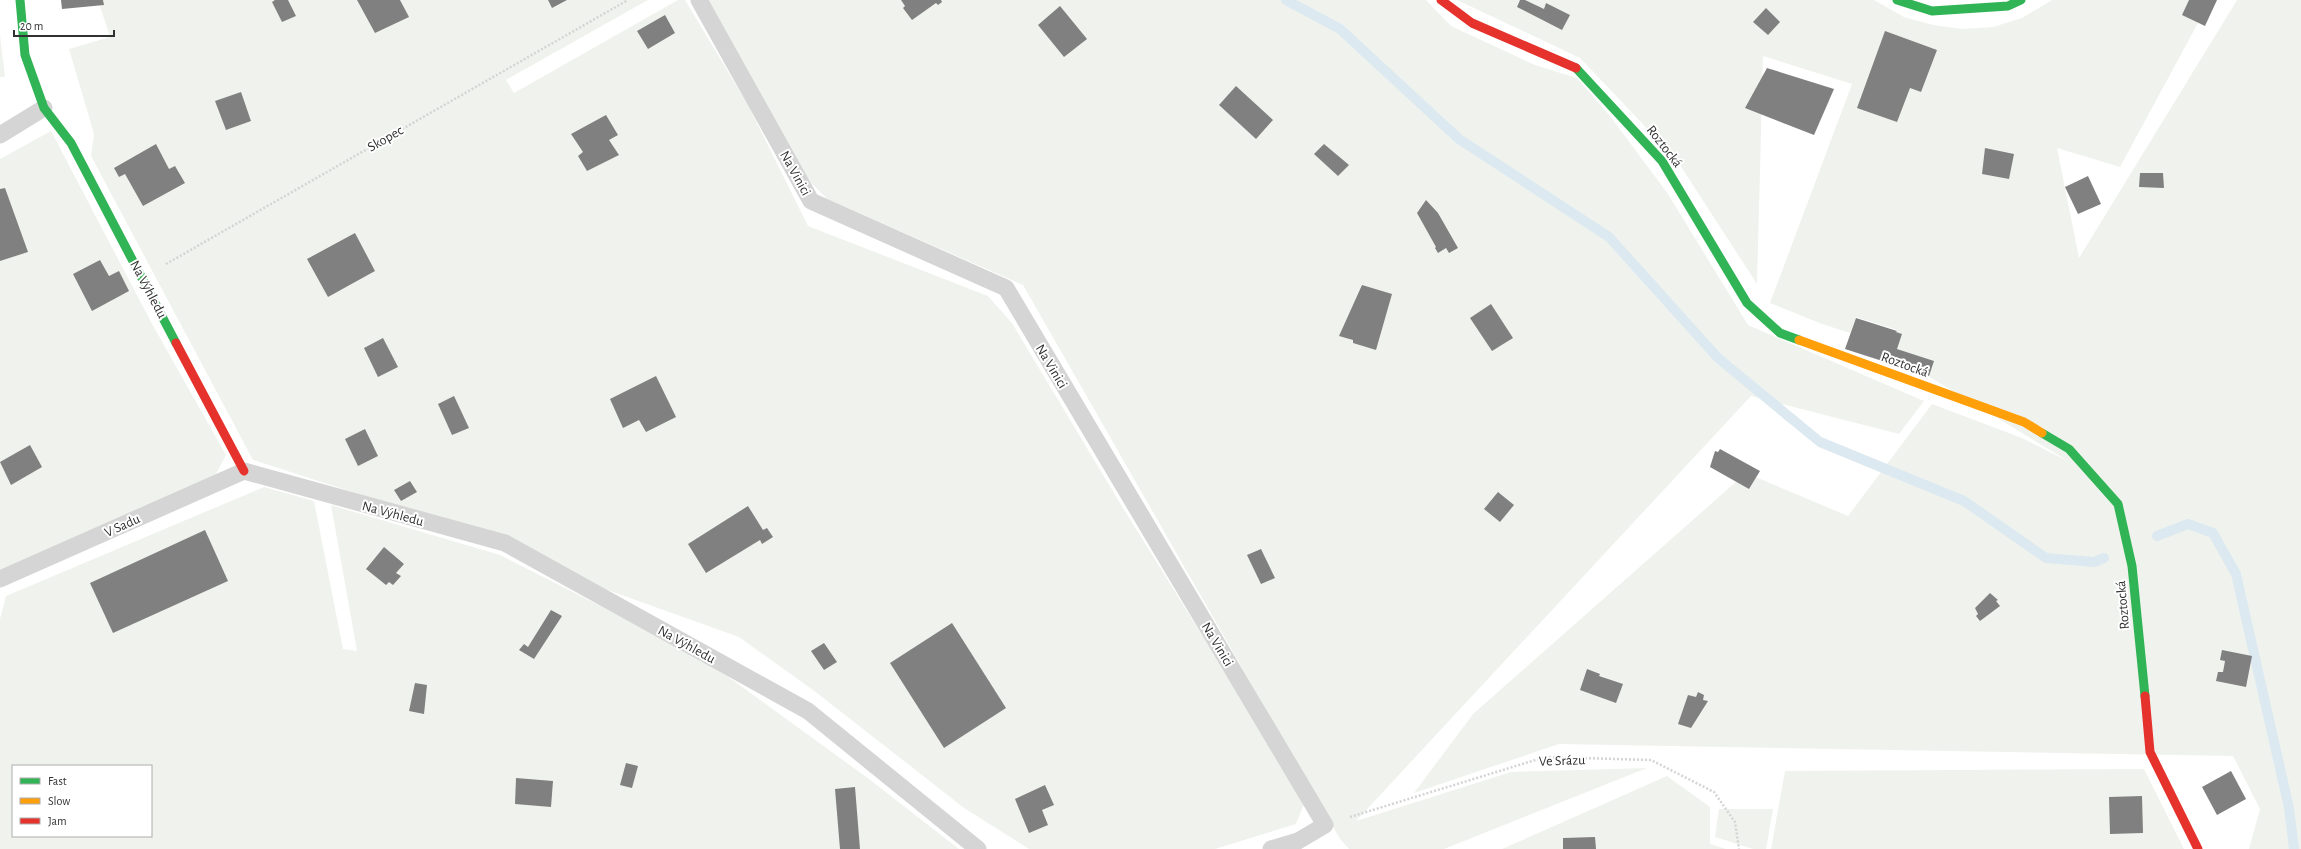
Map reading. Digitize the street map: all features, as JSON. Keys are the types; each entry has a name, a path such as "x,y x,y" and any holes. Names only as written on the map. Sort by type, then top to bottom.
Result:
{"street":[{"name":"Na Výhledu","path":"20,0 25,55 44,108 71,143 244,470"},
{"name":"Roztocká","path":"1441,0 1472,23 1580,70 1662,161 1747,303 1780,334 2024,422 2069,449 2118,504 2132,566 2150,752 2198,849"},
{"path":"1897,0 1932,11 2008,6 2021,0"}],"lane":[{"name":"Na Vinici","path":"699,0 811,201 1006,288 1325,825"},
{"path":"0,135 44,108"},
{"name":"V Sadu","path":"0,579 244,470"},
{"name":"Na Výhledu","path":"244,470 505,543 808,712 978,849"},
{"path":"1271,849 1298,841 1325,825"}],"path":[{"name":"Skopec","path":"143,277 628,0"},
{"name":"Ve Srázu","path":"1325,825 1545,758 1651,760 1714,792 1734,822 1739,849"}],"shaded area":[{"path":"98,0 648,0 506,80 514,93 678,0 685,0 748,105 808,226 988,296 1012,323 1120,503 1305,801 1296,824 1215,849 1029,849 964,808 817,693 739,637 602,588 374,499 253,460 91,156 94,134 69,49 110,37"},
{"path":"704,0 1426,0 1451,26 1535,65 1577,78 1610,116 1668,194 1748,325 1924,401 1899,434 1751,396 1356,821 1511,772 1647,768 1444,849 1349,849 1340,839 1023,285 827,199 780,151"},
{"path":"1457,0 1874,0 1904,17 1933,25 1962,29 1993,27 2022,18 2052,0 2189,0 2198,23 2120,167 2057,148 2079,258 2237,0 2301,0 2301,849 2249,849 2260,809 2233,756 1559,744 1414,793 1473,714 1746,473 1848,516 1932,404 2022,438 2068,461 1928,376 1933,361 1897,349 1901,334 1896,332 1897,330 1856,317 1850,333 1822,324 1770,303 1852,84 1763,56 1757,284 1676,159 1580,58"},
{"path":"0,35 5,77 0,77"},
{"path":"51,131 151,322 226,455 214,478 0,575 0,159"},
{"path":"264,487 314,501 343,649 357,651 331,505 500,555 701,657 869,779 959,849 0,849 0,619 6,596"},
{"path":"2144,769 2184,849 1771,849 1785,771"},
{"path":"1667,776 1710,807 1710,844 1726,849 1502,849"},
{"path":"1719,809 1773,809 1766,849 1753,849 1715,837"}],"building":[{"path":"61,0 103,0 104,5 62,9"},
{"path":"275,0 288,0 296,16 282,22 272,2"},
{"path":"357,0 400,0 409,17 375,33"},
{"path":"548,0 567,0 552,8"},
{"path":"901,0 941,0 942,2 938,5 936,3 912,20 903,8 905,6"},
{"path":"1520,0 1525,0 1544,9 1546,3 1570,15 1562,30 1517,7"},
{"path":"2189,0 2217,0 2205,26 2182,15"},
{"path":"1060,6 1087,39 1064,57 1038,25"},
{"path":"1766,8 1780,22 1768,35 1753,22"},
{"path":"665,15 675,33 648,49 637,31"},
{"path":"1885,31 1937,50 1921,92 1910,88 1897,122 1857,108"},
{"path":"1767,68 1834,89 1814,135 1745,108"},
{"path":"1236,86 1273,120 1256,139 1219,105"},
{"path":"241,92 251,121 226,130 215,101"},
{"path":"606,115 618,135 609,140 619,155 587,171 578,156 583,152 571,134"},
{"path":"156,144 169,169 175,166 185,183 143,206 125,174 119,177 114,168"},
{"path":"1324,144 1349,165 1338,176 1314,154"},
{"path":"1985,148 2014,154 2009,179 1982,174"},
{"path":"2140,173 2163,173 2164,188 2139,187"},
{"path":"2088,176 2101,204 2078,214 2065,187"},
{"path":"5,188 28,252 0,261 0,189"},
{"path":"1426,200 1438,213 1458,248 1449,253 1446,248 1438,253 1417,213"},
{"path":"355,233 375,271 328,297 307,259"},
{"path":"100,260 109,276 119,271 129,291 92,311 73,274"},
{"path":"1362,285 1392,294 1376,350 1353,343 1353,340 1339,336"},
{"path":"1491,304 1513,338 1492,351 1470,318"},
{"path":"1856,318 1902,334 1897,349 1934,361 1929,376 1845,349"},
{"path":"383,338 398,367 378,377 364,348"},
{"path":"656,376 676,417 646,432 639,420 623,428 610,399"},
{"path":"454,396 469,428 452,435 438,404"},
{"path":"365,429 378,456 358,466 345,439"},
{"path":"30,445 42,467 11,485 0,462"},
{"path":"1720,449 1760,471 1749,489 1710,467 1715,451 1718,452"},
{"path":"410,481 417,492 401,501 394,490"},
{"path":"1498,492 1514,505 1500,522 1484,509"},
{"path":"748,506 763,530 767,528 773,537 762,544 760,540 706,573 688,544"},
{"path":"205,530 228,581 113,633 90,583"},
{"path":"384,547 404,564 396,573 401,576 393,585 389,582 386,585 366,569"},
{"path":"1261,549 1275,578 1261,584 1247,555"},
{"path":"1990,593 1998,600 1996,601 2000,606 1980,621 1976,616 1978,614 1975,608"},
{"path":"551,610 562,616 534,659 519,650 524,644 528,647"},
{"path":"952,623 1006,708 944,748 890,663"},
{"path":"824,643 837,662 824,670 811,651"},
{"path":"2222,650 2252,656 2246,687 2216,681 2218,672 2223,672 2225,661 2220,660"},
{"path":"1587,669 1600,674 1599,676 1623,684 1616,703 1580,690"},
{"path":"415,683 427,685 424,714 409,711"},
{"path":"1698,692 1704,695 1703,700 1708,701 1691,728 1678,724 1688,695 1696,697"},
{"path":"626,763 638,766 632,788 620,785"},
{"path":"2231,771 2246,799 2217,815 2202,787"},
{"path":"516,778 553,781 551,807 515,804"},
{"path":"1045,785 1054,805 1042,810 1048,825 1029,833 1015,799"},
{"path":"855,787 860,849 840,849 835,789"},
{"path":"2142,796 2143,833 2110,834 2109,797"},
{"path":"1595,837 1596,849 1563,849 1563,838"}],"waterway":[{"path":"1286,0 1340,29 1459,139 1609,237 1718,358 1820,442 1964,501 2046,558 2094,562 2104,558"},
{"path":"2157,536 2188,524 2213,533 2236,574 2289,808 2294,849"}],"traffic: fast":[{"path":"20,0 25,55 44,108 71,143 176,343"},
{"path":"1897,0 1932,11 2008,6 2021,0"},
{"path":"1576,68 1662,161 1747,303 1780,333 1799,340"},
{"path":"2042,433 2069,449 2118,504 2132,566 2145,696"}],"traffic: slow":[{"path":"1799,340 2024,422 2042,433"}],"traffic: jam":[{"path":"1441,0 1472,23 1576,68"},
{"path":"176,343 244,471"},
{"path":"2145,696 2150,752 2198,849"}]}
